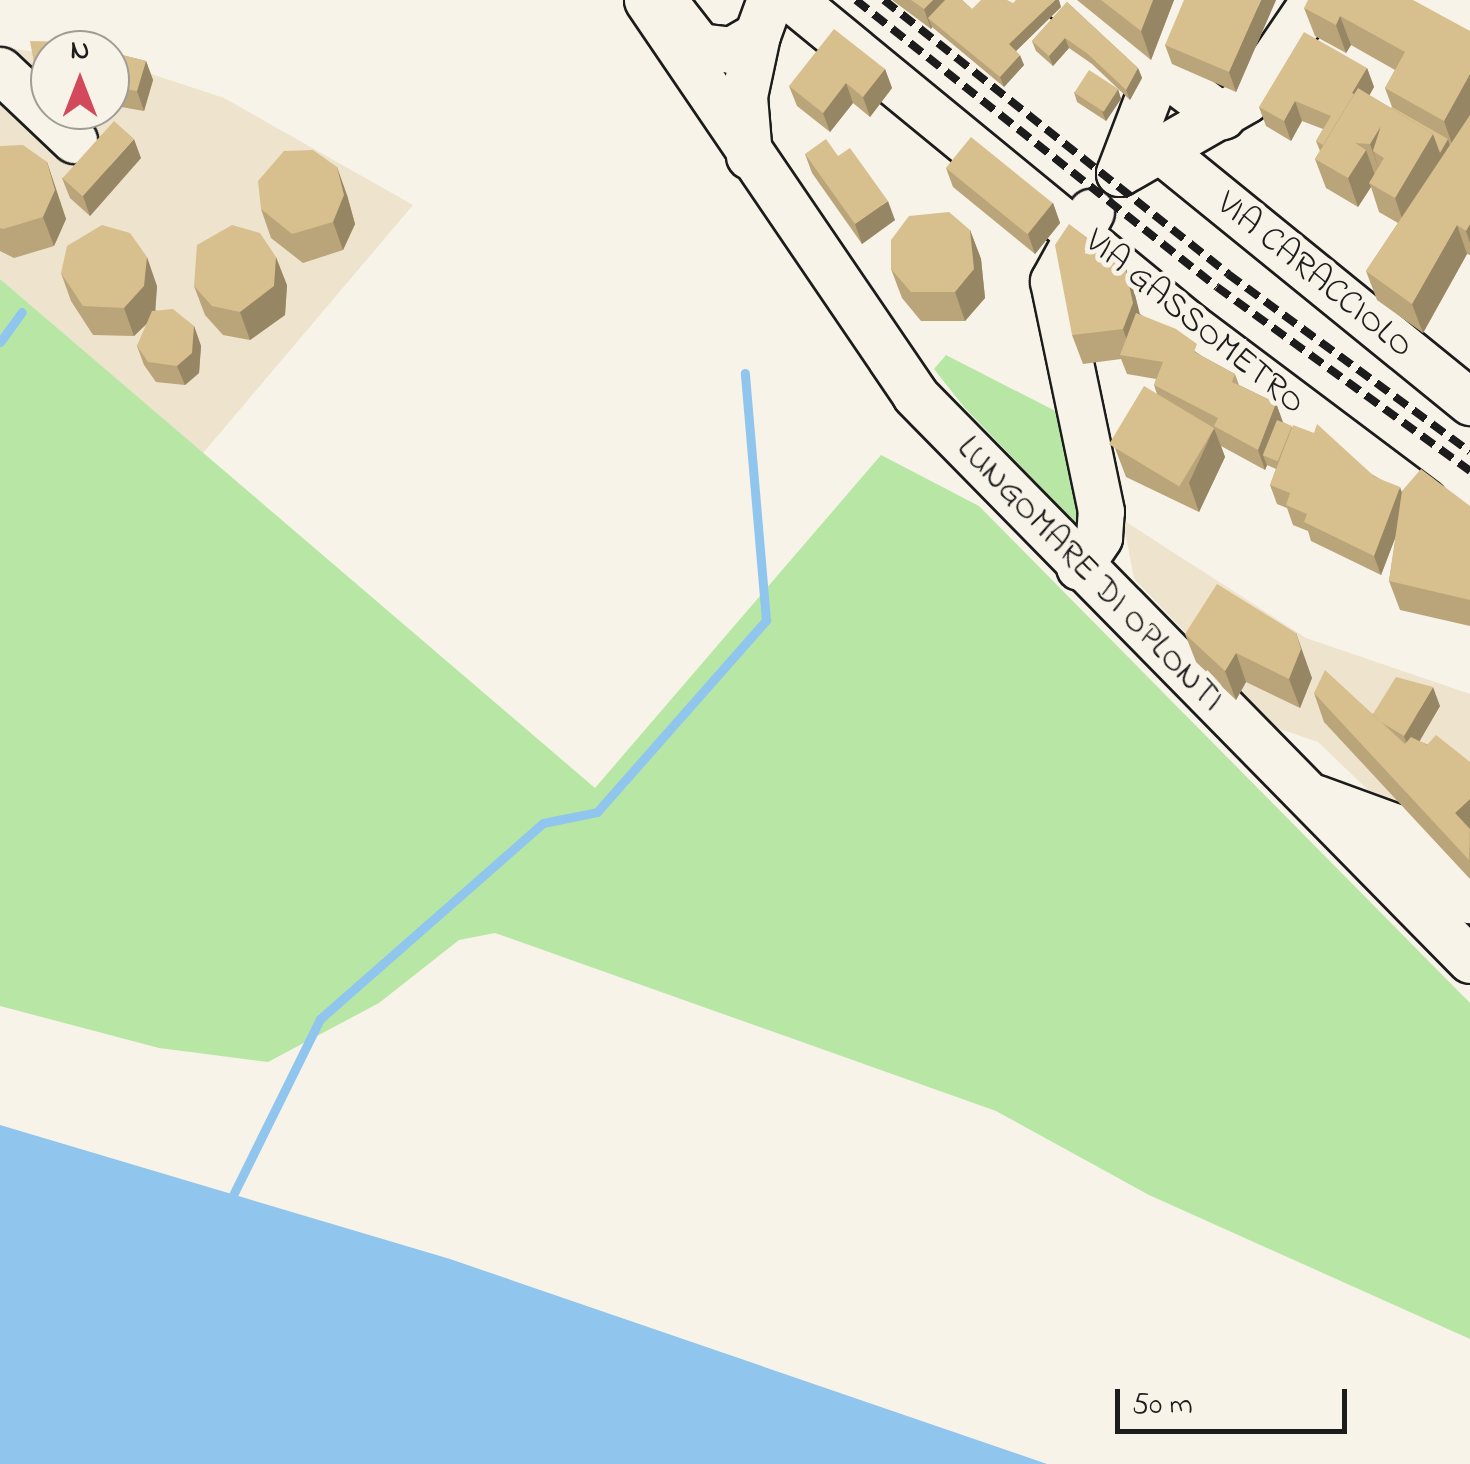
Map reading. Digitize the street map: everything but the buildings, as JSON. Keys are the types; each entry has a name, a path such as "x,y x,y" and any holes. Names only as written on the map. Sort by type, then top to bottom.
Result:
{"street":[{"path":"1067,0 1156,74 1222,116"},
{"path":"1184,0 1119,173 1222,116 1268,76 1314,0"},
{"path":"666,15 714,51 799,15"},
{"name":"LUNGOMARE DI OPLONTI","path":"666,15 749,156 916,395 1080,567 1470,960"},
{"path":"749,156 744,96 799,15"},
{"name":"VIA GASSOMETRO","path":"799,15 1084,219 1424,502"},
{"path":"0,70 74,140"},
{"name":"VIA CARACCIOLO","path":"1160,150 1470,402"},
{"path":"1080,567 1099,537 1101,511 1053,281 1084,219"},
{"path":"1302,792 1393,826 1470,900"}],"shaded area":[{"path":"0,47 30,51 30,130 130,130 130,67 224,98 413,205 203,453 0,279"},
{"path":"1123,520 1306,638 1470,694 1470,888 1318,742 1277,728 1134,579"}],"green space":[{"path":"0,279 595,788 881,455 979,506 1470,1003 1470,1339 1149,1195 996,1111 495,933 459,940 379,1003 268,1062 159,1048 0,1006"},
{"path":"946,355 1069,418 1084,532 964,407 934,369"}],"water":[{"path":"0,1125 450,1259 1047,1464 0,1464"}],"waterway":[{"path":"0,342 22,312"},
{"path":"233,1195 320,1019 543,823 597,812 766,620 745,373"}],"railway":[{"path":"856,0 1217,287 1470,471"},
{"path":"884,0 1228,274 1470,452"}]}
